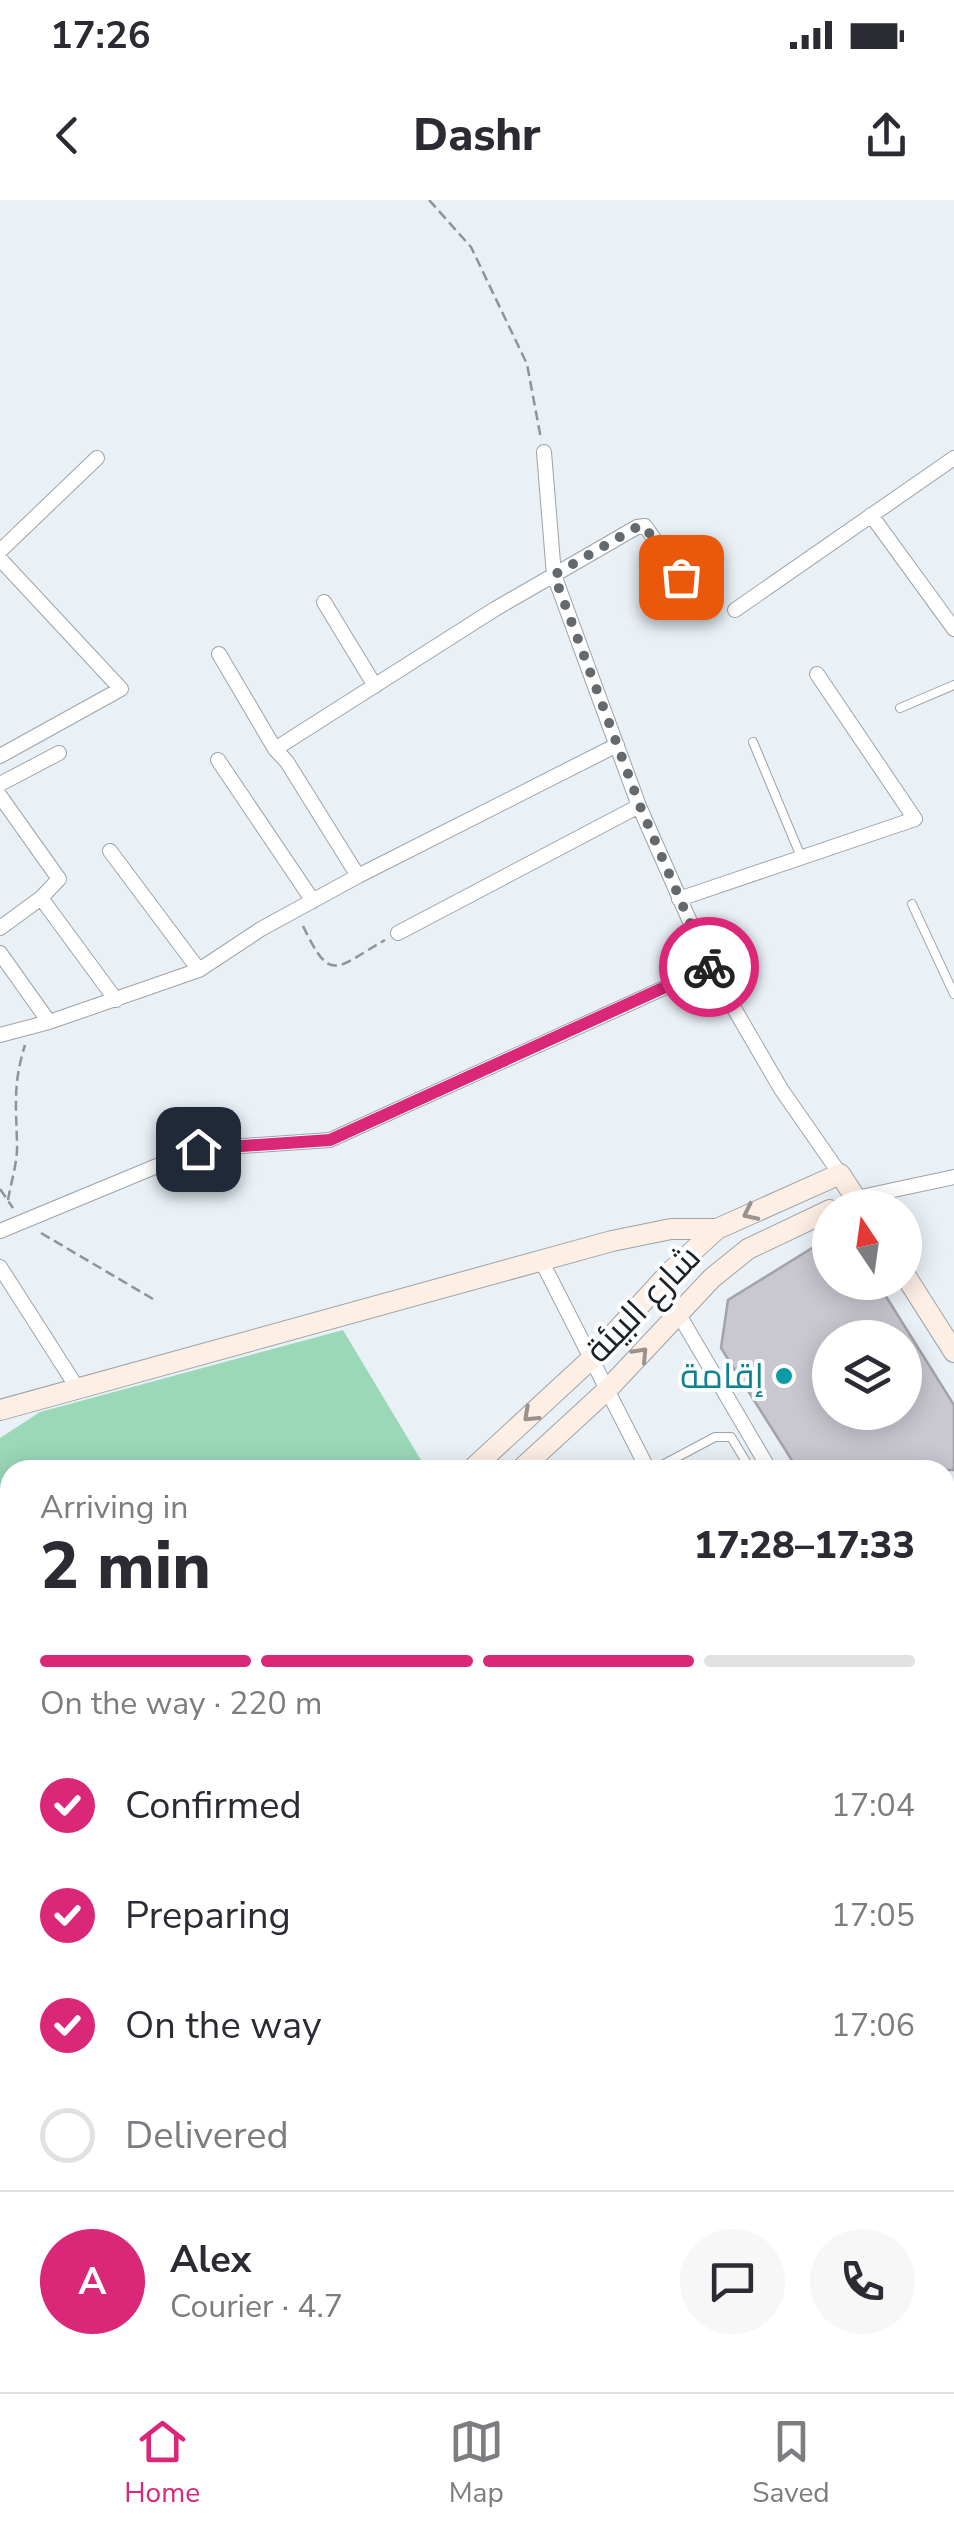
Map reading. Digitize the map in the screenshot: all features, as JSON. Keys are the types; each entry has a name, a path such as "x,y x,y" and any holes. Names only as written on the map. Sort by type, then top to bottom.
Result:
{"street":[{"path":"544,452 554,575 679,900 710,967 782,1088 851,1190"},
{"path":"0,551 97,458"},
{"path":"734,610 954,458"},
{"path":"871,515 954,629"},
{"path":"275,749 637,527 644,526 681,577"},
{"path":"0,559 121,688 0,756"},
{"path":"324,602 375,686"},
{"path":"219,654 358,876"},
{"path":"679,900 915,819 818,674"},
{"path":"0,1035 199,970 358,876 617,745"},
{"path":"0,784 58,753"},
{"path":"218,760 313,901"},
{"path":"0,796 58,875 58,884 0,928"},
{"path":"398,933 640,806"},
{"path":"110,852 199,970"},
{"path":"41,898 116,1000"},
{"path":"0,953 49,1022"},
{"path":"0,1231 198,1149 330,1140 710,967"},
{"name":"شارع البيئة","path":"482,1460 590,1360 670,1272 717,1229 840,1174"},
{"path":"905,1190 954,1177"},
{"name":"شارع البيئة","path":"531,1460 606,1391 712,1278 748,1249 812,1219"},
{"path":"1,1408 541,1260 671,1229 717,1229"},
{"path":"541,1260 645,1460"},
{"path":"0,1267 78,1388"},
{"path":"921,1300 954,1352"},
{"path":"678,1314 764,1460"}],"lane":[{"path":"900,708 954,685"},
{"path":"753,742 802,860"},
{"path":"912,904 954,994"},
{"path":"672,1460 725,1434 731,1436 744,1460"}],"path":[{"path":"430,200 471,246 527,364 544,452"},
{"path":"296,911 320,961 330,966 343,964 398,933"},
{"path":"8,1200 18,1146 16,1074 32,1025"},
{"path":"0,1189 22,1222 153,1299"}],"green space":[{"path":"343,1330 421,1460 0,1460 0,1438 40,1412"}],"building":[{"name":"إقامة","path":"812,1248 812,1300 888,1300 901,1320 812,1320 812,1430 922,1430 922,1354 954,1405 954,1460 792,1460 721,1348 728,1300"}],"way so far":[{"path":"681,577 644,526 554,575 640,806 709,967"}],"place":[{"name":"إقامة","path":"784,1376"}],"route":[{"path":"198,1149 330,1140 709,967"}]}
